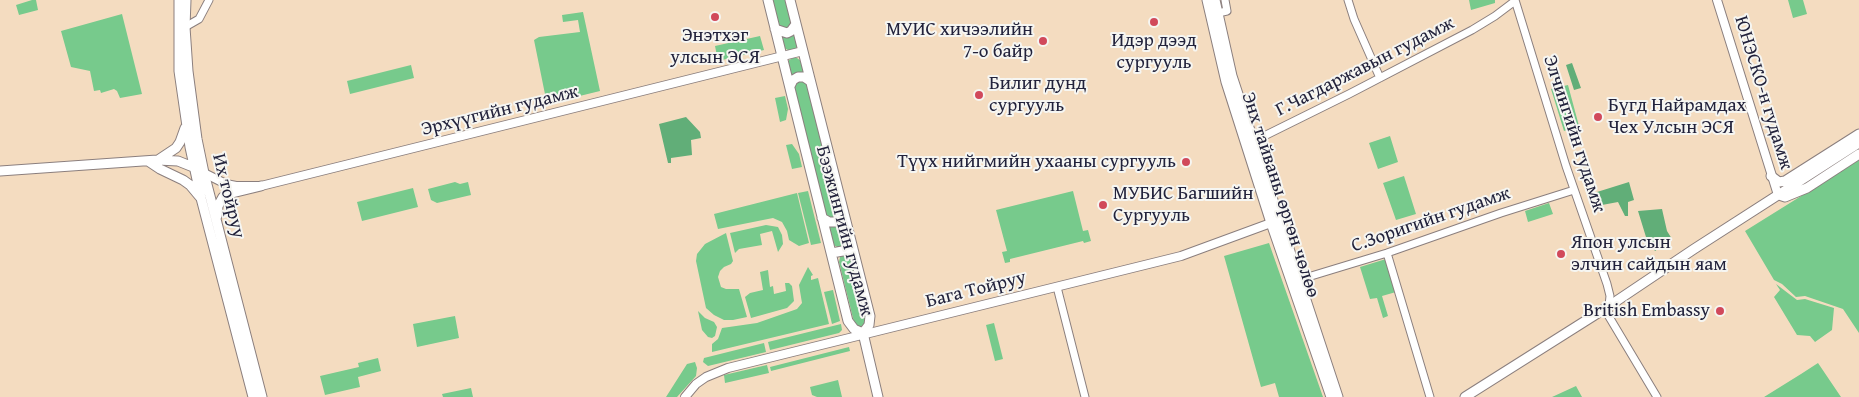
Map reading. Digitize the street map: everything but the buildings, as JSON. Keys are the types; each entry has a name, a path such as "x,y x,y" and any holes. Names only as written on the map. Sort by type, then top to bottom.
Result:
{"main road":[{"name":"Их тойруу","path":"179,0 179,71 194,167 253,397"},
{"name":"Их тойруу","path":"186,0 185,27 192,105 204,173 262,397"},
{"name":"Бээжингийн гудамж","path":"768,0 848,321 854,329 863,333 869,326 870,318 790,0"},
{"name":"Энх тайваны өргөн чөлөө","path":"1207,0 1226,82 1275,221 1331,397"},
{"path":"1216,0 1232,76 1275,221"},
{"name":"ЮНЭСКО-н гудамж","path":"1717,0 1778,195"},
{"path":"775,29 787,33 796,24"},
{"name":"Эрхүүгийн гудамж","path":"204,173 226,184 262,186 803,51"},
{"path":"790,86 793,80 798,77 804,77 810,81"},
{"path":"153,160 176,148 186,124"},
{"path":"1771,176 1779,182 1785,182 1859,134"},
{"path":"1465,397 1609,306 1859,143"},
{"path":"1778,195 1785,197 1807,188 1859,154"},
{"path":"153,160 160,169 190,185 201,198"},
{"path":"0,171 153,160 178,162 194,167 204,173"},
{"path":"216,221 218,206 223,197 240,190 262,186"},
{"path":"822,218 828,222 835,222 844,214"},
{"name":"Энх тайваны өргөн чөлөө","path":"1275,221 1298,280 1338,397"},
{"name":"Бага Тойруу","path":"685,397 696,384 716,371 863,333 960,312 1181,256 1275,221"},
{"path":"832,253 853,249"},
{"path":"863,333 878,397"}],"street":[{"path":"185,27 199,19 209,0"},
{"path":"1218,14 1227,11 1225,0"},
{"path":"1348,0 1354,19 1380,78"},
{"name":"Г.Чагдаржавын гудамж","path":"1252,142 1472,30 1495,16 1515,0"},
{"name":"Элчингийн гудамж","path":"1515,0 1574,190 1607,284 1610,296 1608,315 1657,397"},
{"name":"С.Зоригийн гудамж","path":"1298,280 1387,253 1502,212 1574,190"},
{"path":"1387,253 1430,397"},
{"path":"1057,286 1084,397"}],"green space":[{"path":"36,0 38,10 19,15 16,5"},
{"path":"772,0 786,0 792,24 790,29 779,28"},
{"path":"1469,0 1495,0 1495,3 1471,10"},
{"path":"1788,0 1803,0 1807,14 1793,18"},
{"path":"583,12 600,91 547,104 534,40 539,37 580,32 578,20 563,22 562,15"},
{"path":"122,14 142,94 120,98 114,89 101,93 100,90 94,91 90,71 71,67 61,31"},
{"path":"794,30 797,47 790,51 784,48 780,33"},
{"path":"760,36 764,50 718,61 715,46"},
{"path":"793,58 801,61 805,76 792,79 788,65 789,60"},
{"path":"1572,63 1581,88 1574,90 1566,65"},
{"path":"411,65 414,78 350,94 347,81"},
{"path":"794,81 806,81 839,212 836,220 825,216 793,86"},
{"path":"1568,85 1579,126 1564,131 1551,89"},
{"path":"785,96 788,109 786,120 780,122 775,98"},
{"path":"686,117 700,132 701,138 691,140 692,155 671,158 671,163 668,163 659,124"},
{"path":"1390,136 1398,162 1378,169 1369,143"},
{"path":"792,144 799,154 802,167 792,169 786,145"},
{"path":"1859,160 1859,333 1843,309 1805,296 1796,297 1782,284 1774,280 1745,231"},
{"path":"1404,176 1416,214 1396,220 1383,183"},
{"path":"455,182 460,184 468,182 471,195 437,203 431,200 428,189"},
{"path":"1629,182 1634,200 1628,202 1628,216 1625,216 1618,202 1602,205 1597,192"},
{"path":"413,188 418,207 362,221 357,202"},
{"path":"808,191 821,243 811,245 798,193"},
{"path":"1073,191 1083,231 1088,230 1091,241 1084,243 1083,241 1010,259 1010,262 1005,263 1002,252 1007,251 996,210"},
{"path":"797,193 809,243 799,246 789,240 782,222 773,218 718,229 714,214"},
{"path":"1549,203 1553,214 1528,222 1525,211"},
{"path":"1662,209 1667,231 1672,239 1655,251 1646,237 1638,211"},
{"path":"841,219 846,242 840,248 833,245 828,223"},
{"path":"766,225 778,227 782,235 783,244 778,252 772,231 760,234 762,245 739,249 735,253 730,233"},
{"path":"726,233 733,261 720,271 718,277 721,287 739,289 747,317 733,320 724,320 706,308 696,261 697,254 705,244"},
{"path":"1269,243 1323,397 1279,397 1275,383 1261,387 1224,256"},
{"path":"844,255 851,259 866,318 866,322 862,326 858,326 854,322 839,262 840,257"},
{"path":"1386,259 1396,292 1382,296 1388,316 1383,318 1377,298 1370,299 1360,267"},
{"path":"808,267 813,275 811,280 818,278 829,324 712,352 712,344 718,339 722,328 757,323 797,309 802,303 799,285"},
{"path":"768,270 770,287 773,286 774,294 786,291 785,283 789,283 792,286 794,301 787,308 751,318 745,297 750,293 763,290 760,272"},
{"path":"1776,284 1797,300 1805,299 1834,308 1832,330 1815,342 1810,336 1797,335 1774,297 1780,290"},
{"path":"833,290 840,321 832,324 824,292"},
{"path":"698,311 705,318 714,322 717,327 715,336 712,338 708,337 702,330"},
{"path":"455,316 459,338 417,347 413,324"},
{"path":"994,323 1003,359 995,361 986,325"},
{"path":"841,324 842,330 839,333 770,350 768,342"},
{"path":"764,343 766,352 708,366 703,362 704,358"},
{"path":"849,347 850,351 771,371 770,367"},
{"path":"378,358 381,371 358,377 360,387 325,395 320,376 359,367 358,363"},
{"path":"695,362 697,368 696,376 677,397 666,397 687,364"},
{"path":"1818,363 1841,397 1764,397 1801,374"},
{"path":"767,365 769,373 725,383 724,375"},
{"path":"838,380 842,397 817,397 812,395 810,387"},
{"path":"1576,386 1582,397 1552,397"},
{"path":"471,388 473,397 443,397 442,394"}],"place":[{"name":"Энэтхэг улсын ЭСЯ","path":"715,17"},
{"name":"Идэр дээд сургууль","path":"1154,22"},
{"name":"МУИС хичээлийн 7-о байр","path":"1043,41"},
{"name":"Билиг дунд сургууль","path":"979,95"},
{"name":"Бүгд Найрамдах Чех Улсын ЭСЯ","path":"1598,117"},
{"name":"Түүх нийгмийн ухааны сургууль","path":"1186,162"},
{"name":"МУБИС Багшийн Сургууль","path":"1103,205"},
{"name":"Япон улсын элчин сайдын яам","path":"1561,254"},
{"name":"British Embassy","path":"1720,311"}]}
